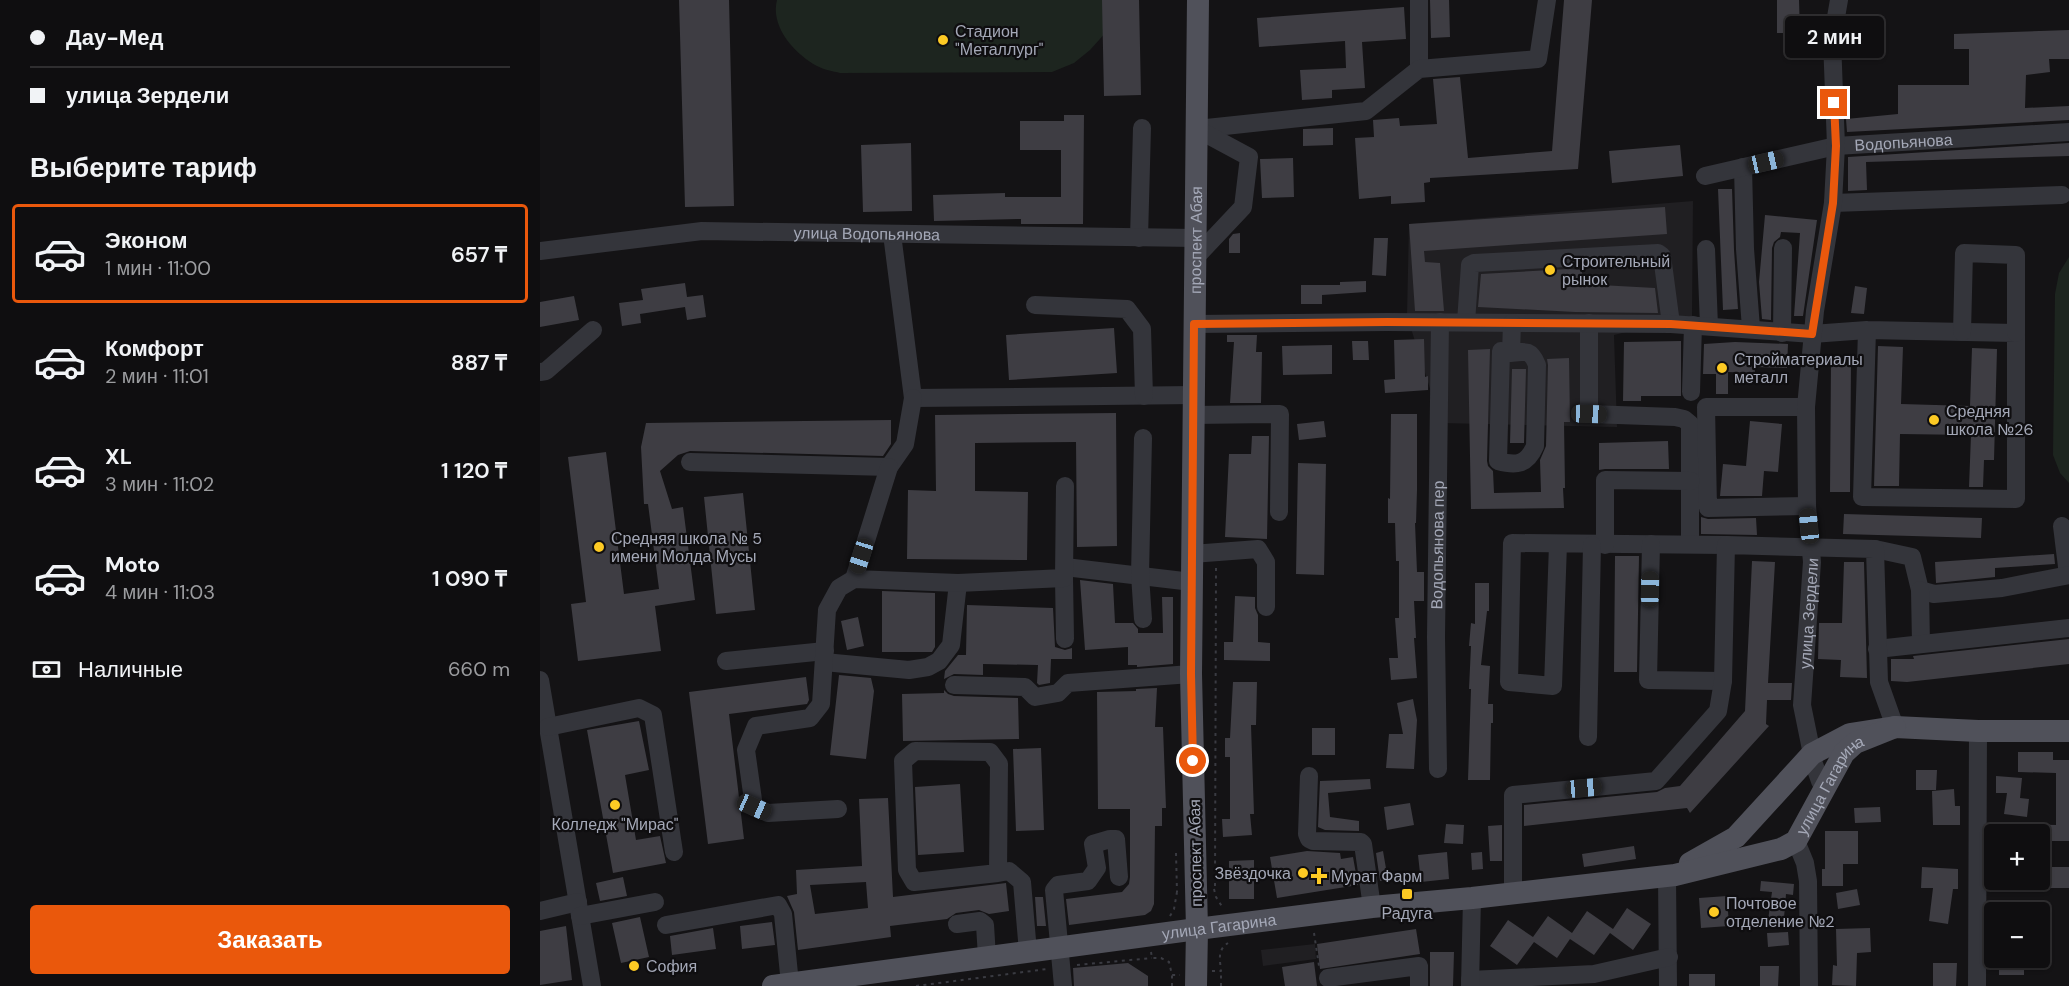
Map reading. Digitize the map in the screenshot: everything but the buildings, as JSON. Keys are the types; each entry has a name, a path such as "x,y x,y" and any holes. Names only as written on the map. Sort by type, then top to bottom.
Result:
{"main road":[{"name":"проспект Абая","path":"1196,986 1197,929 1191,674 1198,0"},
{"name":"улица Гагарина","path":"781,985 1028,952 1061,957 1197,929 1372,907 1513,894 1667,876 1746,858 1781,849 1797,841 1844,753 1855,743 1895,727"},
{"name":"улица Гагарина","path":"1667,876 1736,837 1812,754 1850,734 1895,727 1978,731 2069,731"},
{"path":"1781,789 1798,798 1810,816"},
{"path":"1736,837 1735,850 1746,858"}],"street":[{"path":"1419,0 1419,69"},
{"path":"1197,129 1366,111 1419,69 1538,59 1547,0"},
{"name":"улица Зердели","path":"1824,788 1817,774 1802,705 1812,562 1807,506 1806,407 1812,334 1833,203 1836,146 1832,40 1839,0"},
{"path":"1139,238 1142,128"},
{"path":"1196,248 1243,207 1249,157 1197,129"},
{"name":"Водопьянова","path":"1705,176 1836,146 2069,132"},
{"path":"1743,167 1745,249 1751,328"},
{"path":"1833,203 2062,195"},
{"name":"улица Водопьянова","path":"540,251 702,231 1139,238 1196,248"},
{"path":"854,579 889,467 905,444 913,399 892,234"},
{"path":"1782,333 1783,248"},
{"path":"1691,392 1701,325 1706,249"},
{"path":"1466,322 1470,265 1474,263 1658,253 1662,255 1671,324"},
{"path":"1867,330 1862,497 2016,500 2016,255 1964,254 1962,332"},
{"path":"1035,305 1127,309 1142,329 1144,396"},
{"name":"Водопьянова пер","path":"1438,769 1436,637 1440,322"},
{"path":"1511,353 1512,323"},
{"path":"1194,324 1589,323 1701,325 1812,334 1867,330 2016,333"},
{"path":"1589,323 1589,414 1675,417 1684,419 1690,424 1690,544"},
{"path":"540,372 546,371 592,330"},
{"path":"1501,351 1511,353 1525,351 1533,356 1537,365 1537,376 1535,446 1531,457 1524,462 1509,464 1498,461 1501,351"},
{"path":"913,399 1144,396 1193,405 1280,414 1280,512"},
{"path":"1806,407 1706,408 1708,508 1807,506"},
{"path":"1143,438 1140,575 1143,619"},
{"path":"690,462 889,467"},
{"path":"1588,737 1598,544 1605,480 1691,481"},
{"path":"1065,486 1065,639"},
{"path":"1920,590 1934,594 2002,588 2068,575 2062,526"},
{"path":"1558,544 1553,686 1509,682 1512,543 1811,546 1875,549 1912,557 1920,590 1921,644"},
{"path":"1651,544 1648,680 1723,681"},
{"path":"1513,894 1513,795 1656,781 1718,711 1723,681 1726,545"},
{"path":"1192,554 1258,549 1266,562 1266,607"},
{"path":"1875,549 1879,682 1895,727"},
{"path":"838,809 768,813 754,807 746,750 756,726 810,718 821,704 827,610 832,597 839,588 854,579 958,583 1065,573 1140,575 1192,582"},
{"path":"726,661 824,657 909,670 928,667 939,661 951,645 958,583"},
{"path":"1877,649 2069,628"},
{"path":"954,686 1024,687 1035,696 1058,693 1068,683 1191,674"},
{"path":"540,680 592,986"},
{"path":"548,728 639,708 654,715 674,852"},
{"path":"1977,986 1978,731"},
{"path":"998,873 999,764 990,752 915,751 903,760 907,870 914,882 998,873 1009,871 1022,882 1028,952"},
{"path":"1309,777 1307,834 1309,839 1361,842 1363,844 1372,907"},
{"path":"1063,986 1054,890 1058,885 1088,881 1097,868 1093,844 1110,839 1116,839 1119,877"},
{"path":"1797,841 1805,863 1808,881 1809,986"},
{"path":"1667,876 1668,986"},
{"path":"1472,898 1470,983 1593,980 1669,957"},
{"path":"540,911 655,902"},
{"path":"666,925 778,905 783,914 781,985"},
{"path":"957,924 980,921 985,925 987,957"},
{"path":"1328,978 1419,966 1419,986"}],"path":[{"path":"1215,889 1216,552"},
{"path":"1314,933 1320,974 1322,978 1328,978"},
{"path":"916,986 1061,957 1152,958"},
{"path":"1221,970 1221,986"},
{"path":"1172,975 1172,986"}],"shaded area":[{"name":"Стадион \"Металлург\"","path":"777,0 1112,0 1108,30 1090,50 1074,63 1052,72 840,73 809,61 786,39 777,20"},
{"name":"Строительный рынок","path":"1693,201 1692,316 1614,335 1617,427 1441,423 1407,316 1409,224"},
{"path":"2069,257 2069,483 2060,473 2053,455 2055,294 2059,273"},
{"path":"1315,944 1316,959 1263,966 1261,950"}],"place":[{"name":"Стадион \"Металлург\"","path":"943,40"},
{"name":"Строительный рынок","path":"1550,270"},
{"name":"Стройматериалы металл","path":"1722,368"},
{"name":"Средняя школа №26","path":"1934,420"},
{"name":"Средняя школа № 5 имени Молда Мусы","path":"599,547"},
{"name":"Колледж \"Мирас\"","path":"615,805"},
{"name":"Звёздочка","path":"1303,873"},
{"name":"Мурат Фарм","path":"1319,876"},
{"name":"Радуга","path":"1407,894"},
{"name":"Почтовое отделение №2","path":"1714,912"},
{"name":"София","path":"634,966"}],"route":[{"path":"1193,761 1191,674 1194,324 1387,322 1671,324 1812,334 1833,203 1836,146 1834,103"}]}
